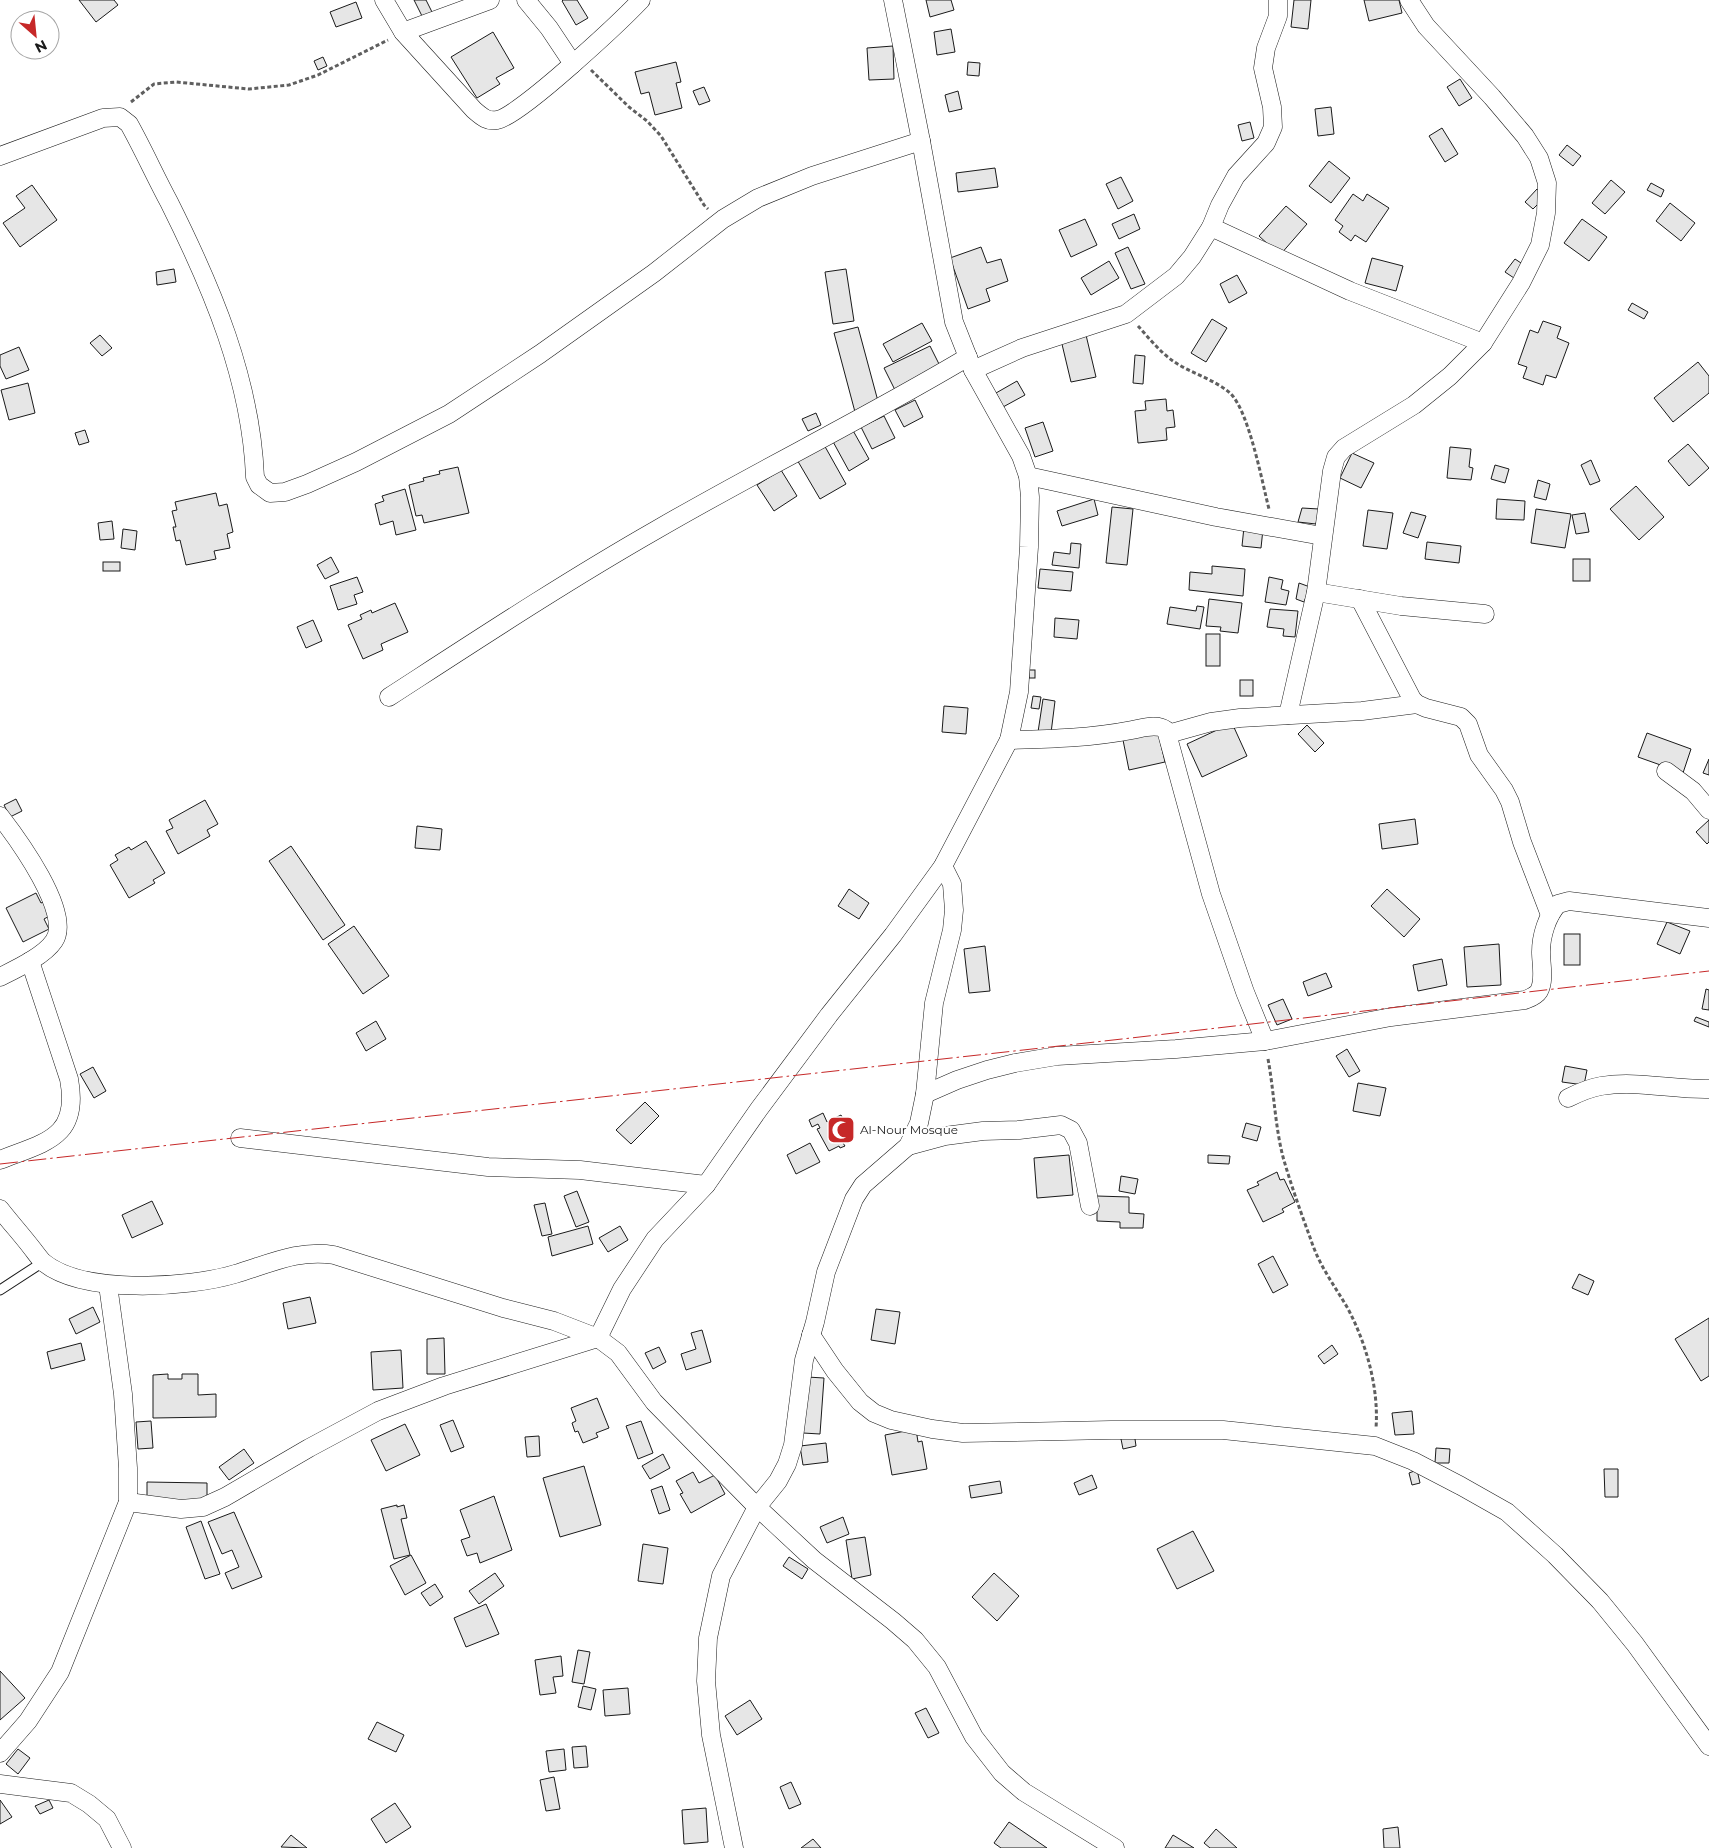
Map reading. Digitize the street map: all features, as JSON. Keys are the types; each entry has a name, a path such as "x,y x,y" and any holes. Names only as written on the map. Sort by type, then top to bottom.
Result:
{"street":[{"path":"384,0 403,32 474,110 484,119 490,121 504,119 512,113 575,61 641,0"},
{"path":"403,32 490,0"},
{"path":"526,0 575,61"},
{"path":"128,1502 181,1509 203,1507 225,1497 309,1448 378,1411 453,1383 598,1338 622,1289 655,1238 706,1185 770,1094 829,1015 893,935 943,866 1008,740 1021,675 1029,547 1030,498 1028,476 1021,456 970,363 954,322 893,0"},
{"path":"389,697 511,618 656,530 920,386 970,363 1126,314 1176,276 1192,257 1211,227 1220,205 1236,176 1266,144 1273,127 1272,107 1263,68 1266,48 1278,16 1278,0"},
{"path":"1288,715 1316,592 1322,536 1336,457 1339,452 1414,405 1450,376 1483,343 1521,282 1540,245 1546,213 1547,183 1539,158 1525,136 1492,97 1426,26 1409,0"},
{"path":"0,156 103,118 116,116 128,124 191,246 214,299 231,350 249,417 254,477 258,485 270,492 284,492 356,462 449,414 540,354 654,273 723,219 758,198 812,176 921,141"},
{"path":"1211,227 1350,291 1483,343"},
{"path":"1028,476 1216,518 1274,526 1322,536"},
{"path":"1316,592 1401,606 1484,614"},
{"path":"1360,599 1412,699 1417,704 1426,708 1461,717 1468,724 1479,755 1504,790 1510,802 1522,842 1550,915"},
{"path":"1168,734 1211,722 1362,711 1417,704"},
{"path":"1008,740 1064,739 1106,735 1156,726 1164,727 1168,734 1211,894 1245,992 1265,1042"},
{"path":"1666,771 1693,791 1709,810"},
{"path":"0,816 27,852 44,884 55,908 58,929 54,941 30,961 0,977"},
{"path":"734,1848 711,1735 706,1681 708,1638 721,1576 757,1507 778,1481 787,1464 793,1445 804,1360 826,1272 854,1199 863,1185 908,1146 919,1123 925,1094 934,1003 952,930 954,910 952,884 943,866"},
{"path":"925,1094 957,1080 987,1070 1057,1056 1265,1042 1391,1017 1526,1000 1535,995 1541,985 1541,950 1545,929 1550,915 1558,904 1569,902 1709,918"},
{"path":"0,1160 43,1143 56,1135 66,1124 71,1111 73,1097 69,1080 30,961"},
{"path":"1568,1098 1588,1089 1614,1085 1709,1089"},
{"path":"908,1146 945,1136 1061,1125 1071,1130 1078,1143 1090,1206"},
{"path":"240,1138 488,1167 580,1170 706,1185"},
{"path":"0,1209 43,1262 75,1279 108,1285 201,1283 299,1254 319,1252 554,1322 598,1338 618,1353 654,1402 757,1507 814,1560 915,1640 936,1667 974,1737 1002,1773 1024,1792 1115,1848"},
{"path":"0,1753 28,1721 60,1672 128,1502 128,1468 123,1394 108,1285"},
{"path":"811,1335 860,1402 874,1413 891,1420 932,1429 963,1433 1223,1430 1375,1446 1413,1461 1507,1512 1555,1556 1600,1600 1635,1644 1709,1746"},
{"path":"0,1784 71,1793 89,1804 107,1819 122,1848"}],"lane":[{"path":"0,1290 43,1262"}],"path":[{"path":"116,116 142,92 154,84 176,82 249,89 289,85 318,75 403,32"},
{"path":"575,61 647,121 661,136 704,205 723,219"},
{"path":"1126,314 1172,360 1230,393 1237,402 1246,423 1274,526"},
{"path":"1265,1042 1283,1157 1311,1242 1324,1271 1348,1309 1361,1340 1369,1368 1377,1410 1375,1446"}],"building":[{"path":"79,0 114,0 118,5 96,22"},
{"path":"414,0 426,0 433,14 423,18"},
{"path":"563,0 577,0 588,18 576,25"},
{"path":"926,0 951,0 954,10 930,17"},
{"path":"1294,0 1311,0 1308,29 1291,27"},
{"path":"1364,0 1399,0 1402,13 1369,21"},
{"path":"356,2 362,18 336,27 330,12"},
{"path":"951,29 955,52 937,55 934,32"},
{"path":"493,32 514,68 496,78 500,84 477,98 451,57"},
{"path":"893,46 894,79 869,80 867,48"},
{"path":"323,57 327,66 318,70 314,61"},
{"path":"676,62 681,82 676,83 682,108 655,115 649,92 641,94 635,72"},
{"path":"968,62 980,63 979,76 967,75"},
{"path":"1460,79 1472,98 1459,106 1447,87"},
{"path":"704,87 710,101 699,105 693,91"},
{"path":"958,91 962,109 949,112 945,95"},
{"path":"1331,107 1334,134 1318,136 1315,109"},
{"path":"1250,122 1254,138 1242,141 1238,125"},
{"path":"1442,128 1458,154 1445,162 1429,136"},
{"path":"1567,145 1581,156 1573,166 1559,155"},
{"path":"1329,161 1350,178 1331,203 1309,186"},
{"path":"995,168 998,187 958,192 956,173"},
{"path":"1121,177 1133,201 1118,209 1106,184"},
{"path":"1611,180 1625,192 1605,214 1592,203"},
{"path":"1651,183 1664,190 1661,197 1647,190"},
{"path":"32,185 57,220 20,247 3,223 25,208 16,196"},
{"path":"1537,189 1545,197 1533,209 1525,202"},
{"path":"1353,194 1363,201 1367,194 1389,208 1366,242 1355,235 1351,241 1339,232 1343,226 1335,220"},
{"path":"1670,203 1695,223 1681,241 1656,221"},
{"path":"1286,206 1307,224 1280,255 1259,236"},
{"path":"1134,214 1140,229 1119,239 1112,224"},
{"path":"1085,219 1097,245 1071,257 1059,230"},
{"path":"1582,219 1607,237 1589,261 1564,243"},
{"path":"981,247 987,263 1001,259 1008,281 986,289 990,301 968,309 950,258"},
{"path":"1128,247 1145,284 1131,289 1115,253"},
{"path":"1372,258 1403,266 1396,291 1365,283"},
{"path":"1515,259 1527,267 1517,280 1505,272"},
{"path":"1109,261 1119,278 1091,295 1081,278"},
{"path":"174,269 176,282 157,285 156,272"},
{"path":"846,269 854,321 833,324 825,272"},
{"path":"1237,275 1247,293 1229,303 1220,284"},
{"path":"1632,303 1648,312 1644,319 1628,310"},
{"path":"1212,319 1227,328 1206,362 1191,353"},
{"path":"1543,321 1561,327 1557,338 1569,343 1556,378 1546,375 1543,385 1523,378 1527,367 1518,364 1530,330 1538,333"},
{"path":"922,323 932,341 893,362 883,344"},
{"path":"858,327 879,405 855,412 834,333"},
{"path":"100,335 112,348 102,356 90,343"},
{"path":"1086,335 1096,377 1071,382 1061,340"},
{"path":"930,346 941,368 895,390 884,368"},
{"path":"19,347 29,370 6,379 0,366 0,355"},
{"path":"1135,355 1145,356 1143,384 1133,383"},
{"path":"1698,362 1709,376 1709,393 1673,422 1654,398"},
{"path":"1017,381 1025,395 1003,407 996,393"},
{"path":"28,383 35,413 9,420 1,390"},
{"path":"1166,399 1167,411 1173,410 1175,427 1166,428 1167,440 1138,443 1135,411 1146,410 1145,401"},
{"path":"915,400 923,417 904,427 895,410"},
{"path":"816,413 821,425 808,431 802,419"},
{"path":"884,416 895,438 872,449 861,427"},
{"path":"1043,422 1053,451 1035,457 1025,428"},
{"path":"851,427 869,459 849,471 831,438"},
{"path":"85,430 89,442 79,445 75,433"},
{"path":"823,443 846,484 820,499 796,458"},
{"path":"1688,444 1709,468 1689,486 1668,461"},
{"path":"1450,447 1471,449 1469,467 1473,468 1471,480 1447,478"},
{"path":"1352,453 1374,463 1361,488 1340,478"},
{"path":"1591,460 1600,481 1590,485 1581,465"},
{"path":"1495,465 1509,469 1505,483 1491,479"},
{"path":"458,467 469,513 424,523 422,515 416,516 409,485 424,481 423,478 440,474 439,471"},
{"path":"781,470 797,496 774,511 757,485"},
{"path":"1538,480 1550,484 1546,500 1534,497"},
{"path":"1636,486 1664,517 1639,540 1610,509"},
{"path":"405,489 416,530 396,535 393,521 380,525 375,504 384,501 382,496"},
{"path":"216,493 219,506 227,504 233,532 227,534 230,548 214,551 216,559 186,565 180,540 176,541 173,527 176,527 172,511 177,510 175,502"},
{"path":"1094,499 1098,515 1062,526 1057,511"},
{"path":"1497,499 1525,501 1524,520 1496,519"},
{"path":"1112,507 1133,509 1127,565 1106,563"},
{"path":"1302,508 1319,509 1316,524 1298,522"},
{"path":"1536,509 1571,514 1565,548 1531,543"},
{"path":"1368,510 1393,513 1387,549 1363,546"},
{"path":"1411,512 1426,516 1418,538 1403,533"},
{"path":"1585,513 1589,532 1576,534 1572,515"},
{"path":"112,521 114,539 100,540 98,523"},
{"path":"1244,527 1263,529 1261,548 1242,546"},
{"path":"123,529 137,531 135,550 121,548"},
{"path":"1427,542 1461,546 1459,563 1425,559"},
{"path":"1071,543 1081,544 1079,568 1052,565 1054,552 1070,554"},
{"path":"331,557 339,572 325,579 317,565"},
{"path":"1573,559 1590,559 1590,581 1573,581"},
{"path":"103,562 120,562 120,571 103,571"},
{"path":"1212,566 1245,569 1243,596 1189,590 1190,572 1212,574"},
{"path":"1040,569 1073,572 1071,591 1038,588"},
{"path":"357,577 363,592 354,595 357,604 338,610 330,586"},
{"path":"1269,577 1283,580 1281,589 1289,591 1286,605 1265,602"},
{"path":"1299,583 1310,587 1304,602 1296,599"},
{"path":"1209,599 1242,603 1238,633 1220,631 1221,627 1206,626"},
{"path":"395,603 408,632 381,644 383,650 363,659 348,625 362,619 360,615 371,610 372,613"},
{"path":"1197,606 1204,607 1200,629 1167,624 1170,607 1196,611"},
{"path":"1270,609 1298,611 1295,637 1283,636 1284,629 1267,627"},
{"path":"1055,618 1079,620 1077,639 1054,637"},
{"path":"313,620 322,641 306,648 297,627"},
{"path":"1206,634 1220,634 1220,666 1206,666"},
{"path":"1029,670 1035,670 1035,678 1029,678"},
{"path":"1240,680 1253,680 1253,696 1240,696"},
{"path":"1033,696 1041,697 1039,709 1031,708"},
{"path":"1043,699 1055,701 1051,733 1038,732"},
{"path":"944,706 968,708 966,734 942,732"},
{"path":"1232,723 1247,756 1202,777 1187,744"},
{"path":"1307,725 1324,743 1315,752 1298,734"},
{"path":"1158,732 1165,762 1129,770 1123,740"},
{"path":"1647,733 1691,749 1683,773 1638,757"},
{"path":"1709,759 1709,775 1703,773"},
{"path":"16,799 22,811 10,817 4,805"},
{"path":"205,800 218,824 207,830 210,836 178,854 166,831 173,828 169,820"},
{"path":"1415,819 1418,844 1382,849 1379,824"},
{"path":"1709,820 1709,842 1707,844 1696,832"},
{"path":"417,826 442,829 440,850 415,848"},
{"path":"146,841 165,873 153,880 155,883 129,898 110,865 118,860 115,855 129,847 131,850"},
{"path":"291,846 345,925 323,940 269,861"},
{"path":"849,889 869,903 859,919 838,906"},
{"path":"1387,889 1420,919 1404,937 1371,906"},
{"path":"36,893 41,903 46,901 53,914 44,919 49,929 23,942 6,908"},
{"path":"1667,922 1690,931 1680,954 1657,944"},
{"path":"354,926 389,976 363,994 328,944"},
{"path":"1564,934 1580,934 1580,965 1564,965"},
{"path":"1499,944 1501,985 1467,987 1464,947"},
{"path":"985,946 990,991 969,993 964,949"},
{"path":"1442,959 1447,985 1418,991 1413,965"},
{"path":"1326,973 1332,987 1308,996 1303,982"},
{"path":"1706,989 1709,990 1709,1010 1702,1009"},
{"path":"1283,999 1292,1019 1277,1025 1268,1005"},
{"path":"1696,1017 1709,1022 1709,1027 1694,1021"},
{"path":"376,1021 386,1039 366,1051 356,1033"},
{"path":"1347,1049 1360,1071 1349,1077 1336,1056"},
{"path":"1565,1066 1587,1070 1584,1085 1562,1082"},
{"path":"93,1067 106,1091 94,1098 80,1074"},
{"path":"1358,1083 1386,1088 1380,1116 1353,1111"},
{"path":"645,1102 659,1116 631,1144 616,1130"},
{"path":"823,1113 827,1122 841,1115 853,1138 843,1143 845,1146 840,1148 839,1146 829,1151 817,1129 820,1128 818,1124 812,1127 809,1120"},
{"path":"1246,1123 1261,1127 1257,1141 1242,1137"},
{"path":"810,1143 820,1162 796,1174 787,1155"},
{"path":"1069,1155 1073,1195 1037,1198 1034,1158"},
{"path":"1208,1155 1230,1156 1229,1164 1208,1163"},
{"path":"1277,1172 1280,1180 1284,1179 1295,1202 1282,1209 1284,1212 1263,1222 1247,1190 1259,1185 1257,1182"},
{"path":"1121,1176 1138,1179 1135,1194 1119,1191"},
{"path":"577,1191 589,1222 576,1227 564,1196"},
{"path":"1097,1196 1129,1197 1129,1213 1144,1214 1143,1228 1120,1228 1120,1222 1097,1221"},
{"path":"152,1201 163,1224 132,1238 122,1215"},
{"path":"545,1203 552,1234 542,1236 534,1205"},
{"path":"588,1226 593,1244 552,1256 548,1237"},
{"path":"620,1226 628,1240 608,1252 599,1238"},
{"path":"1273,1256 1288,1285 1273,1293 1258,1264"},
{"path":"1579,1274 1594,1281 1588,1295 1572,1288"},
{"path":"310,1297 316,1323 288,1329 283,1303"},
{"path":"93,1307 100,1322 76,1334 69,1319"},
{"path":"876,1309 900,1312 895,1344 871,1340"},
{"path":"1709,1318 1709,1376 1701,1381 1675,1339"},
{"path":"702,1330 711,1362 686,1370 681,1354 696,1349 691,1333"},
{"path":"444,1338 445,1374 427,1374 427,1339"},
{"path":"81,1343 85,1360 51,1369 47,1352"},
{"path":"1332,1345 1338,1354 1324,1364 1318,1356"},
{"path":"659,1347 666,1362 653,1369 645,1353"},
{"path":"401,1350 403,1388 373,1390 371,1352"},
{"path":"168,1374 168,1379 182,1379 182,1374 198,1374 198,1395 216,1394 216,1417 153,1418 153,1375"},
{"path":"807,1377 824,1378 820,1434 803,1433"},
{"path":"597,1398 609,1428 596,1433 598,1437 583,1443 578,1431 575,1432 572,1423 576,1421 571,1408"},
{"path":"1412,1411 1414,1434 1395,1435 1392,1413"},
{"path":"453,1420 464,1447 451,1452 440,1425"},
{"path":"151,1421 153,1448 138,1449 136,1422"},
{"path":"641,1421 653,1453 638,1459 626,1426"},
{"path":"405,1424 420,1455 386,1471 371,1440"},
{"path":"916,1429 918,1442 922,1441 927,1469 892,1475 885,1435"},
{"path":"1134,1432 1136,1446 1123,1449 1120,1434"},
{"path":"539,1436 540,1456 527,1457 525,1437"},
{"path":"826,1443 828,1462 803,1465 800,1446"},
{"path":"1436,1448 1450,1449 1449,1463 1435,1463"},
{"path":"244,1449 254,1463 229,1480 219,1467"},
{"path":"663,1454 670,1468 650,1479 642,1466"},
{"path":"584,1466 601,1525 560,1537 543,1478"},
{"path":"1604,1469 1618,1469 1618,1497 1605,1497"},
{"path":"1417,1470 1420,1483 1412,1485 1409,1473"},
{"path":"693,1472 699,1483 715,1475 725,1494 691,1513 680,1494 683,1493 676,1481"},
{"path":"1092,1475 1097,1488 1079,1495 1074,1483"},
{"path":"1000,1481 1002,1493 971,1498 969,1486"},
{"path":"147,1482 207,1483 207,1501 147,1500"},
{"path":"662,1486 670,1510 659,1514 651,1490"},
{"path":"494,1496 512,1550 480,1563 477,1553 467,1556 461,1540 470,1537 460,1510"},
{"path":"397,1505 397,1507 404,1505 407,1518 401,1519 410,1555 394,1559 381,1509"},
{"path":"234,1512 262,1577 232,1589 225,1573 239,1567 232,1550 222,1554 208,1522"},
{"path":"843,1517 849,1534 827,1543 820,1527"},
{"path":"201,1521 220,1574 205,1579 186,1527"},
{"path":"1193,1531 1214,1571 1177,1589 1157,1549"},
{"path":"865,1537 871,1575 852,1579 846,1540"},
{"path":"643,1544 668,1548 663,1584 638,1581"},
{"path":"411,1555 426,1583 405,1595 390,1566"},
{"path":"789,1557 808,1569 802,1579 783,1566"},
{"path":"495,1573 504,1586 479,1604 469,1591"},
{"path":"994,1573 1019,1596 997,1621 972,1597"},
{"path":"435,1584 443,1597 430,1606 421,1593"},
{"path":"486,1604 499,1634 466,1647 454,1618"},
{"path":"578,1650 590,1652 584,1684 572,1682"},
{"path":"561,1656 563,1676 553,1677 556,1693 540,1695 535,1660"},
{"path":"0,1671 25,1698 0,1720"},
{"path":"583,1686 596,1689 591,1710 578,1707"},
{"path":"628,1688 630,1714 605,1716 603,1690"},
{"path":"750,1700 762,1719 737,1735 725,1716"},
{"path":"926,1708 939,1733 928,1738 915,1713"},
{"path":"377,1722 404,1735 396,1752 368,1739"},
{"path":"586,1746 588,1767 574,1768 572,1747"},
{"path":"18,1749 30,1758 18,1774 6,1764"},
{"path":"564,1749 566,1770 549,1772 546,1751"},
{"path":"554,1777 560,1809 546,1811 540,1780"},
{"path":"791,1782 801,1804 789,1809 780,1787"},
{"path":"0,1800 12,1817 0,1824"},
{"path":"49,1800 53,1808 40,1814 35,1806"},
{"path":"395,1803 411,1827 386,1843 371,1819"},
{"path":"706,1808 708,1842 684,1844 682,1810"},
{"path":"1009,1822 1047,1848 1001,1848 994,1843"},
{"path":"1398,1827 1400,1848 1384,1848 1383,1829"},
{"path":"1216,1829 1237,1848 1210,1848 1204,1843"},
{"path":"291,1835 307,1848 281,1847"},
{"path":"1173,1835 1194,1848 1165,1848"},
{"path":"813,1839 821,1848 801,1848"}],"power":[{"path":"0,1164 1131,1038 1709,971"}],"place":[{"name":"Al-Nour Mosque","path":"841,1130"}]}
